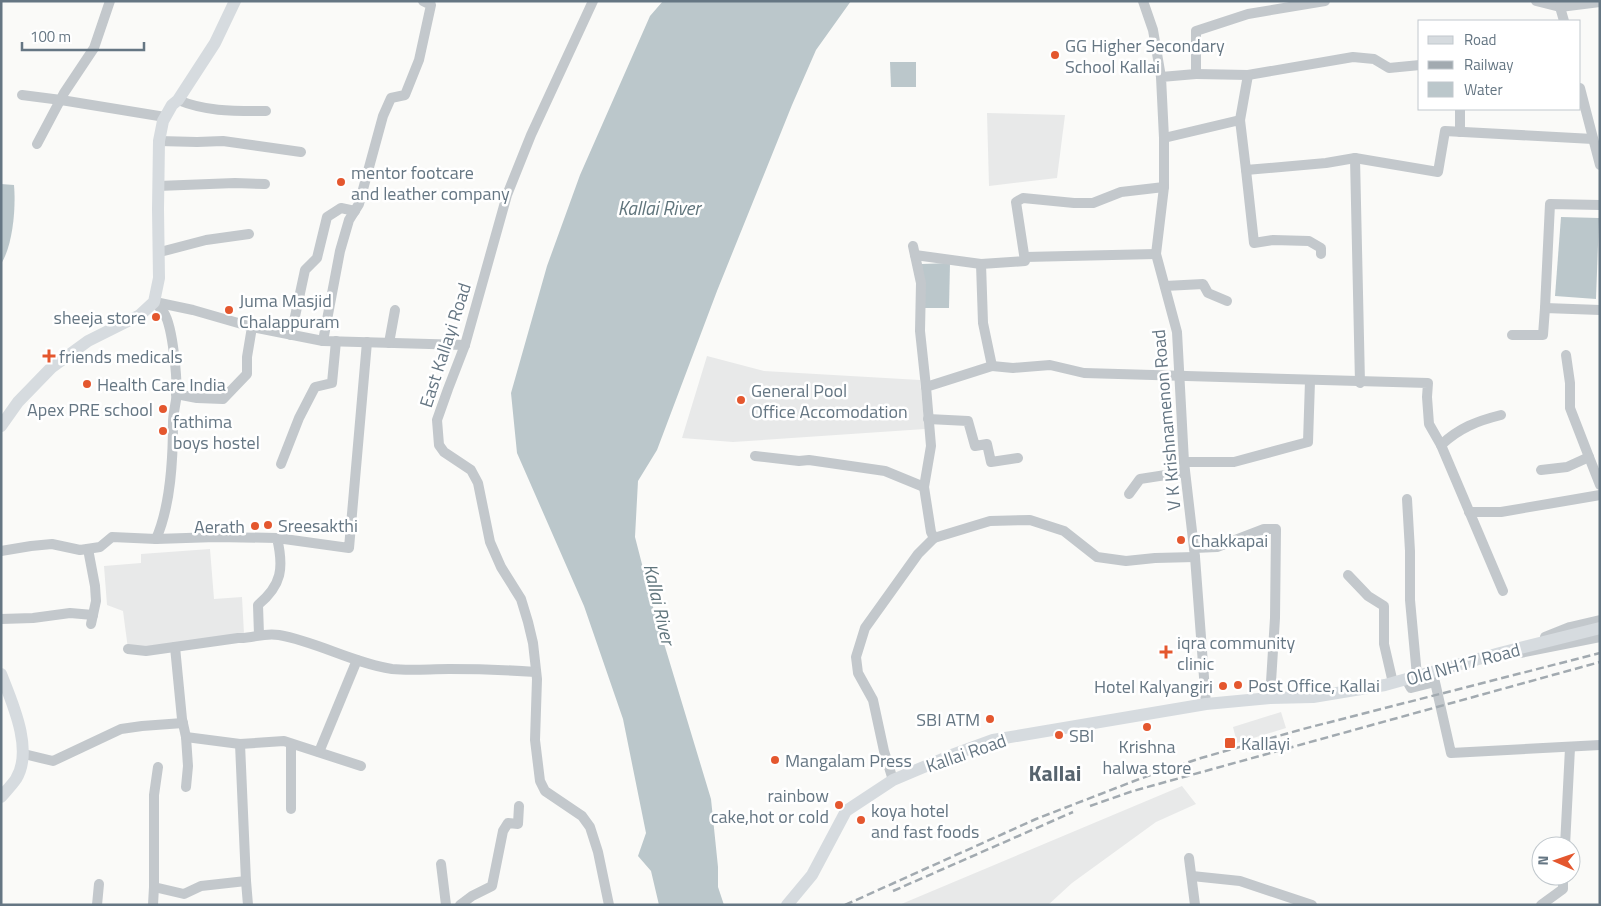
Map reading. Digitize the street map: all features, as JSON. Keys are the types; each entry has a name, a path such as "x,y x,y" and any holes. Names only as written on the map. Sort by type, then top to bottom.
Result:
{"main road":[{"path":"1,426 18,402 51,368 88,341 140,315 154,302 159,278 158,186 161,128 172,105 178,100 216,43 235,1"},
{"name":"Old NH17 Road","path":"1206,704 1270,698 1313,697 1392,682 1600,628"},
{"path":"1,674 5,693 17,713 24,754 17,778 1,797"},
{"name":"Kallai Road","path":"787,905 812,875 846,811 893,780 993,740 1206,704"}],"street":[{"path":"37,144 94,48 110,1"},
{"path":"323,340 340,251 349,220 359,204 383,116 391,98 405,95 419,60 432,5 423,1"},
{"name":"East Kallayi Road","path":"593,1 531,135 507,195 465,345 437,420 439,445 444,452 471,470 478,483 490,542 501,567 521,599 533,643 536,672 535,740 540,781 545,791 582,816 590,826 598,852 609,905"},
{"name":"V K Krishnamenon Road","path":"1143,1 1153,30 1160,77 1164,138 1164,187 1156,254 1177,332 1184,467 1194,553 1206,704"},
{"path":"1196,74 1196,31 1248,14 1325,1"},
{"path":"1536,1 1561,4 1600,2"},
{"path":"1561,4 1564,20"},
{"path":"1160,77 1196,74 1248,75 1353,57 1374,58 1389,68 1418,65"},
{"path":"1248,75 1240,120 1254,243 1274,240 1309,241 1321,248 1321,254"},
{"path":"1581,92 1600,165"},
{"path":"22,95 166,118"},
{"path":"178,100 195,107 216,111 266,111"},
{"path":"1460,110 1460,132"},
{"path":"1164,138 1240,120"},
{"path":"1246,170 1326,163 1355,158 1438,172 1445,131 1593,138"},
{"path":"159,141 223,141 300,152"},
{"path":"1355,158 1360,382"},
{"path":"158,186 235,183 266,184"},
{"path":"934,538 924,487 931,446 920,331 921,283 914,250 981,264 1024,261 1025,256 1016,202 1022,198 1093,203 1121,192 1164,187"},
{"path":"1512,335 1543,335 1550,204 1600,206"},
{"path":"291,335 305,270 317,258 327,217 341,208 354,211"},
{"path":"160,252 206,240 249,234"},
{"path":"1025,256 1156,254"},
{"path":"981,264 983,323 992,366"},
{"path":"1165,286 1203,284 1208,293 1227,301"},
{"path":"154,302 194,310 252,327 323,340 465,345"},
{"path":"154,302 164,313 172,338 176,394 172,462 164,515 156,539"},
{"path":"1545,308 1600,310"},
{"path":"389,343 395,310"},
{"path":"176,394 198,398 224,399 247,374 247,357 252,327"},
{"path":"281,464 299,418 315,387 332,383 336,341"},
{"path":"1,551 52,544 80,550 88,549 100,547 112,537 156,539 216,537 277,538 349,548 367,342"},
{"path":"1566,355 1570,383 1570,408 1600,485"},
{"path":"926,387 992,366 1013,368 1050,365 1084,373 1428,383 1426,397 1429,424 1440,445 1503,591"},
{"path":"1129,494 1140,479 1184,467 1234,462 1308,442 1310,380"},
{"path":"1440,445 1452,434 1482,420 1501,415"},
{"path":"928,419 968,420 975,446 988,444 991,462 1018,458"},
{"path":"755,456 799,461 809,460 885,471 924,487"},
{"path":"1541,470 1567,466 1589,458"},
{"path":"1469,512 1501,512 1600,495"},
{"path":"1407,499 1410,551 1411,688 1435,682 1451,753 1600,745"},
{"path":"893,780 884,751 873,700 858,673 856,657 865,628 908,567 934,538 990,521 1030,520 1064,530 1097,557 1126,561 1194,553 1217,547 1264,529 1276,529 1276,618 1270,698"},
{"path":"259,634 258,605 270,595 280,576 281,556 277,538"},
{"path":"1,619 33,618 70,612 92,619 96,601 88,549"},
{"path":"1348,575 1368,596 1384,606 1384,644 1392,682"},
{"path":"1500,653 1570,627 1600,620"},
{"path":"128,649 146,651 238,638 249,639 259,634 278,634 306,641 357,660 393,669 477,669 536,672"},
{"path":"1500,653 1519,654 1600,638"},
{"path":"175,647 186,737 188,766 186,787"},
{"path":"319,752 357,660"},
{"path":"24,754 53,761 121,730 142,726 183,723"},
{"path":"186,737 240,744 284,741 361,766"},
{"path":"240,744 248,905"},
{"path":"291,744 291,809"},
{"path":"1566,836 1570,748"},
{"path":"153,905 154,795 158,767"},
{"path":"460,905 472,896 492,886 503,831 508,823 518,824 519,806"},
{"path":"1190,858 1195,905"},
{"path":"441,864 446,905"},
{"path":"1192,876 1240,881 1312,905"},
{"path":"154,887 184,894 201,886 246,881"},
{"path":"96,905 99,884"},
{"path":"1541,905 1562,889 1562,886"}],"shaded area":[{"path":"987,113 1065,115 1057,178 989,186"},
{"path":"707,356 764,371 920,380 925,429 733,442 682,438"},
{"path":"210,549 214,599 242,597 244,634 128,649 123,611 107,605 104,566 141,563 141,554"},
{"path":"1281,712 1286,728 1237,743 1233,727"},
{"path":"1182,786 1196,804 1156,822 1072,883 1048,905 899,905"}],"water":[{"name":"Kallai River","path":"663,1 851,1 816,50 717,291 657,450 638,481 635,537 653,607 711,799 718,867 718,887 724,905 659,905 651,871 638,856 646,833 623,719 584,606 517,453 511,393 547,266 580,175 650,16"},
{"path":"890,62 916,62 916,87 891,87"},
{"path":"1,184 14,185 15,194 11,237 1,264"},
{"path":"1561,217 1599,218 1596,299 1555,296"},
{"path":"950,263 949,308 923,308 922,264"}],"railway":[{"path":"845,905 1036,819 1142,778 1201,758 1303,729 1600,653"},
{"path":"1090,806 1133,791 1600,662"},
{"path":"893,891 1073,812"}],"place":[{"name":"GG Higher Secondary School Kallai","path":"1055,55"},
{"name":"mentor footcare and leather company","path":"341,182"},
{"name":"Juma Masjid Chalappuram","path":"229,310"},
{"name":"sheeja store","path":"156,317"},
{"name":"friends medicals","path":"49,356"},
{"name":"Health Care India","path":"87,384"},
{"name":"General Pool Office Accomodation","path":"741,400"},
{"name":"Apex PRE school","path":"163,409"},
{"name":"fathima boys hostel","path":"163,431"},
{"name":"Sreesakthi","path":"268,525"},
{"name":"Aerath","path":"255,526"},
{"name":"Chakkapai","path":"1181,540"},
{"name":"iqra community clinic","path":"1166,652"},
{"name":"Post Office, Kallai","path":"1238,685"},
{"name":"Hotel Kalyangiri","path":"1223,686"},
{"name":"SBI ATM","path":"990,719"},
{"name":"Krishna halwa store","path":"1147,727"},
{"name":"SBI","path":"1059,735"},
{"name":"Kallayi","path":"1230,743"},
{"name":"Mangalam Press","path":"775,760"},
{"name":"rainbow cake,hot or cold","path":"839,805"},
{"name":"koya hotel and fast foods","path":"861,820"}],"district":[{"name":"Kallai","path":"1055,773"}]}
